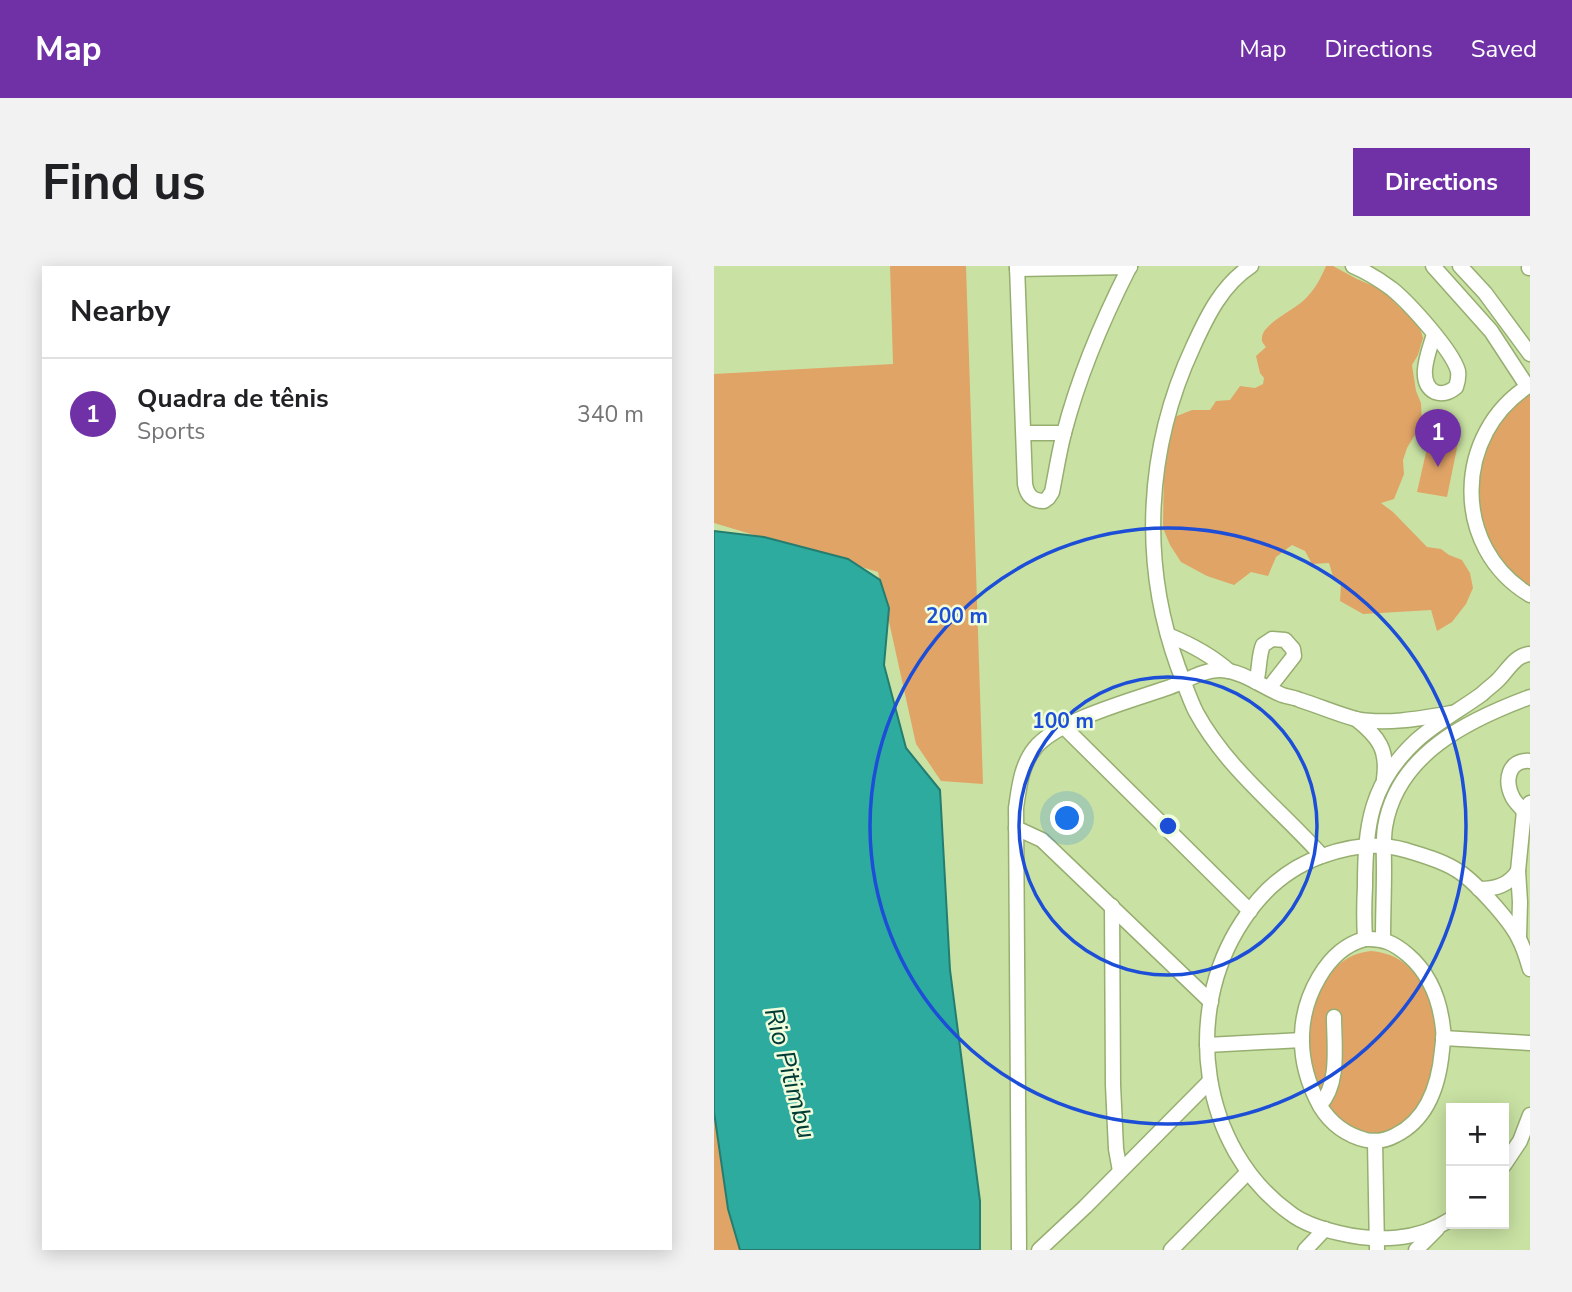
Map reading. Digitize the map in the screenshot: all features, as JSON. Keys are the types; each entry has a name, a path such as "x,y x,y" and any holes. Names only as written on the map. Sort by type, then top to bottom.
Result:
{"street":[{"path":"1251,266 1228,284 1206,320 1174,390 1163,432 1154,485 1153,550 1159,599 1191,702 1227,756 1322,856"},
{"path":"1353,266 1393,290 1434,334"},
{"path":"1433,266 1491,331 1528,386 1495,416 1484,435 1471,477 1471,499 1481,541 1492,560 1505,576 1530,596"},
{"path":"1460,266 1485,293 1530,354"},
{"path":"1017,267 1130,267 1103,323 1077,391 1064,433 1052,492 1044,501 1032,498 1026,489 1017,267"},
{"path":"1025,433 1064,433"},
{"path":"1168,635 1214,658 1230,672"},
{"path":"1365,939 1365,846 1370,816 1381,788 1407,750 1427,731 1497,682 1514,662 1529,651"},
{"path":"1018,1250 1016,828 1021,780 1036,746 1064,727 1117,704 1219,669 1242,675 1281,694 1355,718 1388,720 1452,713"},
{"path":"1383,940 1385,830 1391,805 1403,781 1417,762 1436,744 1460,728 1530,697"},
{"path":"1355,718 1369,729 1383,750 1385,769 1381,788"},
{"path":"1064,727 1250,911"},
{"path":"1530,761 1520,761 1508,775 1513,797 1527,807 1518,871 1519,937 1530,969"},
{"path":"1016,828 1042,840 1211,1002"},
{"path":"1446,1222 1377,1245 1306,1223 1265,1192 1238,1158 1222,1125 1210,1082 1207,1026 1211,1002 1228,946 1250,911 1271,887 1301,865 1345,849 1384,846 1404,849 1456,869 1479,889 1519,937"},
{"path":"1479,889 1501,886 1514,878 1518,871"},
{"path":"1112,906 1113,1097 1120,1171"},
{"path":"1365,939 1383,940 1394,944 1413,959 1433,986 1442,1020 1443,1038 1436,1085 1417,1121 1392,1137 1375,1141 1343,1131 1320,1105 1306,1074 1302,1040 1307,1006 1327,964 1345,947 1355,942 1365,939"},
{"path":"1320,1105 1327,1097 1333,1077 1334,1017"},
{"path":"1443,1038 1530,1043"},
{"path":"1207,1045 1302,1040"},
{"path":"1039,1250 1210,1082"},
{"path":"1509,1158 1520,1141 1530,1115"},
{"path":"1375,1141 1377,1245"},
{"path":"1171,1250 1248,1172"},
{"path":"1416,1250 1446,1223"},
{"path":"1305,1250 1325,1229"}],"shaded area":[{"path":"890,266 966,266 983,784 941,781 916,744 878,572 714,523 714,374 893,364"},
{"path":"1326,266 1333,266 1383,290 1418,322 1423,338 1412,365 1421,403 1422,423 1407,448 1403,460 1404,474 1394,499 1381,503 1427,547 1441,549 1462,560 1470,573 1473,588 1466,604 1452,622 1437,631 1431,610 1363,614 1340,601 1341,584 1334,580 1329,563 1312,564 1305,551 1292,545 1276,557 1268,576 1251,572 1234,585 1207,576 1181,562 1163,528 1164,460 1172,418 1192,410 1210,410 1216,401 1230,400 1240,386 1255,388 1263,384 1264,378 1256,356 1266,347 1262,340 1264,332 1308,296"},
{"path":"1530,393 1530,587 1505,564 1493,548 1481,518 1478,485 1484,453 1491,438 1506,415"},
{"path":"1430,435 1458,443 1447,497 1417,492"},
{"path":"1371,951 1397,958 1416,974 1428,997 1435,1024 1435,1052 1430,1080 1419,1104 1397,1127 1373,1134 1353,1129 1330,1110 1316,1083 1309,1047 1313,1011 1318,993 1327,978 1339,965 1353,956"},
{"path":"714,1112 728,1209 740,1250 714,1250"}],"water":[{"name":"Rio Pitimbu","path":"714,531 764,537 848,559 880,580 889,608 884,665 906,748 940,790 950,970 980,1201 980,1250 740,1250 728,1209 714,1112"}],"place":[{"name":"Quadra de tênis","path":"1438,467"}]}
